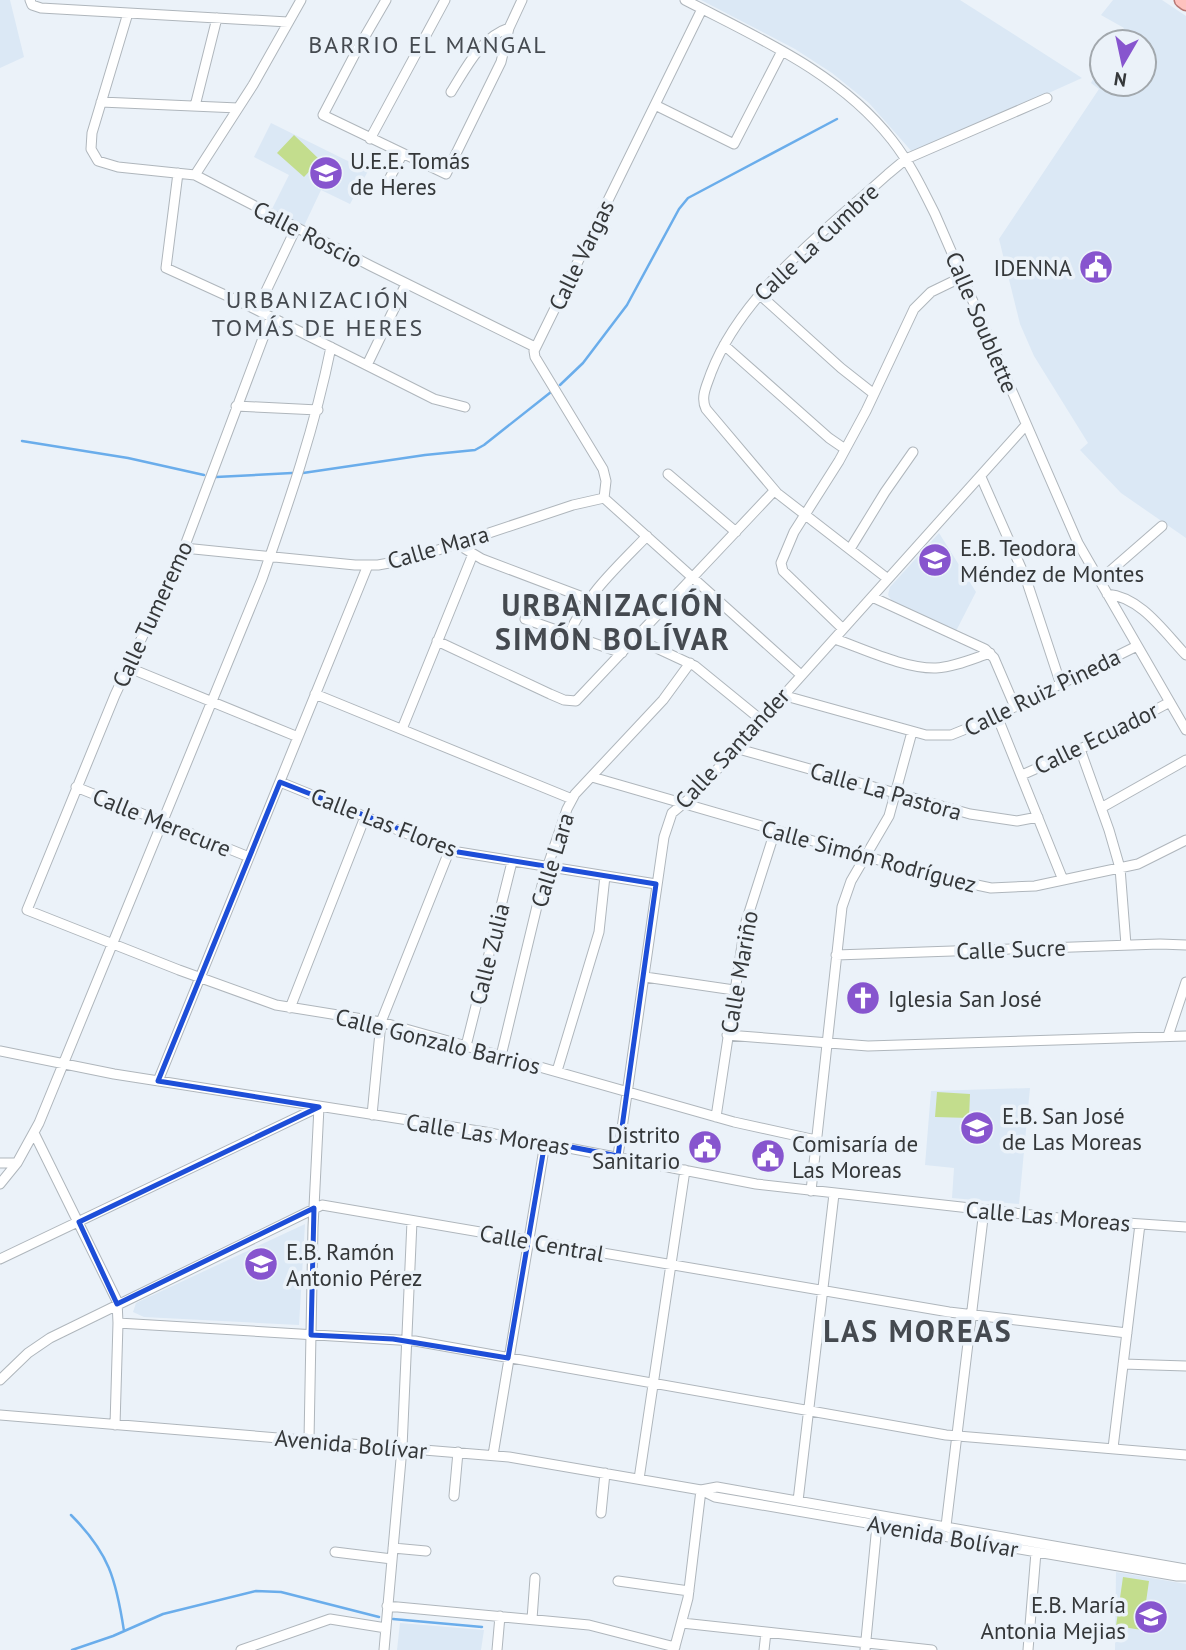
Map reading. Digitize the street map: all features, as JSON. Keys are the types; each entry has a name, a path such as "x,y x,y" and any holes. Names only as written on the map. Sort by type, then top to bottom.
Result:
{"street":[{"path":"30,0 32,5 41,8 288,22"},
{"path":"128,13 91,139 93,154 107,166 195,174 238,108 301,0"},
{"path":"386,0 323,116 446,174 501,62 509,28 522,0"},
{"path":"370,139 444,0"},
{"name":"Calle Soublette","path":"685,0 782,51 833,83 860,105 892,139 906,159 929,202 1064,513 1186,730"},
{"name":"Calle Vargas","path":"535,347 702,9"},
{"path":"195,106 217,18"},
{"path":"451,92 480,49 497,34 509,28"},
{"path":"655,105 734,144 782,51"},
{"name":"Calle La Cumbre","path":"888,579 775,491 704,404 706,389 724,345 759,293 906,159 1047,98"},
{"path":"101,102 238,108"},
{"path":"386,185 402,155"},
{"path":"178,173 166,268 257,310 434,399 465,407"},
{"name":"Calle Roscio","path":"195,174 406,284 535,347"},
{"path":"257,310 296,228"},
{"path":"843,629 782,569 783,557 803,514 845,449 919,303 931,292 962,277"},
{"path":"367,365 406,284"},
{"path":"759,293 841,368 874,394"},
{"name":"Calle Tumeremo","path":"27,910 127,667 184,548 271,317"},
{"path":"724,345 828,438 845,449"},
{"path":"0,1184 17,1163 34,1133 270,556 293,493 318,410 331,347"},
{"path":"535,347 536,357 603,469 606,481 604,498 801,675"},
{"path":"236,406 318,410"},
{"name":"Calle Santander","path":"618,1156 656,884 667,824 672,813 696,793 1026,425"},
{"path":"850,549 913,452"},
{"path":"668,474 736,532"},
{"path":"981,477 1026,579 1061,685"},
{"path":"437,641 568,701 576,701 775,491"},
{"name":"Calle Mara","path":"184,548 369,565 411,559 573,505 604,498"},
{"path":"1100,580 1162,526"},
{"path":"569,634 588,599 647,536"},
{"path":"457,544 473,554 588,599"},
{"path":"402,729 473,554"},
{"path":"158,1081 369,565"},
{"path":"1107,593 1118,594 1136,603 1186,655"},
{"path":"872,597 990,653 1015,707"},
{"path":"525,619 621,653"},
{"path":"635,638 690,663 760,719"},
{"path":"835,639 898,661 933,668 950,666 990,653"},
{"name":"Calle Ruiz Pineda","path":"782,695 912,732 936,736 951,735 997,716 1137,646"},
{"name":"Calle Lara","path":"501,1056 548,867 572,799 663,700 690,663"},
{"path":"127,667 298,737"},
{"path":"315,694 572,799"},
{"name":"Calle Ecuador","path":"1022,775 1080,749 1170,702"},
{"path":"997,716 1063,880"},
{"path":"811,1191 836,955 846,894 865,856 880,835 896,794 912,732"},
{"name":"Calle La Pastora","path":"735,748 988,818 1017,821 1038,817"},
{"path":"1080,749 1120,868 1126,945"},
{"path":"1101,808 1186,760"},
{"name":"Calle Simón Rodríguez","path":"592,777 934,876 991,888 1020,888 1120,868 1146,861 1186,840"},
{"name":"Calle Las Flores","path":"280,782 450,849 512,862 656,884"},
{"name":"Calle Merecure","path":"76,787 249,856"},
{"path":"290,1007 365,817"},
{"name":"Calle Mariño","path":"716,1117 747,914 775,831"},
{"path":"372,1115 381,1022 450,849"},
{"name":"Calle Zulia","path":"466,1046 512,862"},
{"path":"557,1071 599,932 605,876"},
{"name":"Calle Gonzalo Barrios","path":"27,910 262,1000 381,1022 716,1117 776,1133 816,1140"},
{"name":"Calle Sucre","path":"836,955 1186,945"},
{"path":"645,977 734,990"},
{"path":"1168,1037 1186,982"},
{"path":"727,1035 826,1045 895,1046 1186,1036"},
{"name":"Calle Las Moreas","path":"0,1051 62,1065 545,1143 756,1184 984,1210 1186,1227"},
{"path":"0,1259 319,1107 309,1440"},
{"path":"34,1133 114,1293 118,1323 114,1425"},
{"path":"493,1455 545,1143"},
{"path":"0,1163 17,1163"},
{"path":"639,1479 685,1170"},
{"path":"799,1501 834,1194"},
{"name":"Calle Central","path":"0,1380 33,1348 117,1304 314,1208 324,1206 823,1291 970,1314 1127,1333"},
{"path":"946,1526 984,1210"},
{"path":"384,1650 402,1448 412,1221"},
{"path":"1113,1448 1140,1224"},
{"path":"118,1323 405,1340 957,1436 1186,1454"},
{"path":"1123,1364 1186,1366"},
{"name":"Avenida Bolívar","path":"0,1415 493,1455 701,1490 715,1497 1186,1576"},
{"path":"454,1496 458,1452"},
{"path":"601,1513 605,1473"},
{"name":"Avenida Bolívar","path":"701,1490 717,1487 1186,1569"},
{"path":"387,1606 601,1627 675,1648 689,1591 701,1490"},
{"path":"865,1647 877,1525"},
{"path":"335,1552 426,1552"},
{"path":"1028,1650 1036,1552"},
{"path":"531,1619 535,1578"},
{"path":"618,1581 689,1591"},
{"path":"497,1650 499,1616"},
{"path":"241,1650 330,1619 386,1628"},
{"path":"682,1623 865,1647 932,1650"},
{"path":"764,1650 766,1632"}],"highlighted area":[{"path":"280,782 458,852 656,884 618,1156 545,1142 508,1358 393,1339 311,1335 314,1208 117,1304 79,1222 319,1107 158,1081"}],"shaded area":[{"path":"0,0 10,0 24,57 0,68"},
{"path":"701,0 960,0 1082,78 914,154 869,103 832,73 795,49"},
{"name":"IDENNA","path":"1113,0 1162,0 1186,16 1186,538 1121,493 1080,450 1088,443 1034,356 1020,324 999,239 1093,98 1158,98 1158,28 1124,28 1101,15"},
{"name":"U.E.E. Tomás de Heres","path":"271,123 368,171 350,204 321,190 304,226 272,209 289,175 254,157"},
{"name":"E.B. Teodora Méndez de Montes","path":"939,533 976,592 956,631 892,601 888,595 890,587"},
{"name":"E.B. San José de Las Moreas","path":"1030,1088 1019,1204 952,1198 954,1168 925,1165 931,1091"},
{"name":"E.B. Ramón Antonio Pérez","path":"305,1224 299,1325 144,1317 133,1312 136,1303"},
{"name":"E.B. María Antonia Mejias","path":"1116,1572 1186,1584 1186,1650 1115,1650"},
{"path":"400,1623 484,1630 481,1650 397,1650"}],"green space":[{"path":"294,135 320,160 304,177 277,153"},
{"path":"937,1092 970,1094 969,1118 935,1117"},
{"path":"1123,1577 1149,1581 1142,1630 1116,1626"}],"waterway":[{"path":"560,385 583,363 627,305 679,209 688,198 837,119"},
{"path":"303,473 475,450 551,392"},
{"path":"22,441 128,458 204,475"},
{"path":"216,477 292,473"},
{"path":"71,1515 94,1542 109,1568 118,1596 124,1631"},
{"path":"72,1650 163,1614 256,1591 281,1592 379,1617"},
{"path":"393,1619 482,1627"}],"place":[{"name":"U.E.E. Tomás de Heres","path":"326,173"},
{"name":"IDENNA","path":"1096,267"},
{"name":"E.B. Teodora Méndez de Montes","path":"935,560"},
{"name":"Iglesia San José","path":"863,998"},
{"name":"E.B. San José de Las Moreas","path":"977,1128"},
{"name":"Distrito Sanitario","path":"705,1147"},
{"name":"Comisaría de Las Moreas","path":"768,1156"},
{"name":"E.B. Ramón Antonio Pérez","path":"261,1264"},
{"name":"E.B. María Antonia Mejias","path":"1151,1617"}],"district":[{"name":"BARRIO EL MANGAL","path":"428,44"},
{"name":"URBANIZACIÓN TOMÁS DE HERES","path":"318,313"},
{"name":"URBANIZACIÓN SIMÓN BOLÍVAR","path":"613,621"},
{"name":"LAS MOREAS","path":"918,1330"}]}
